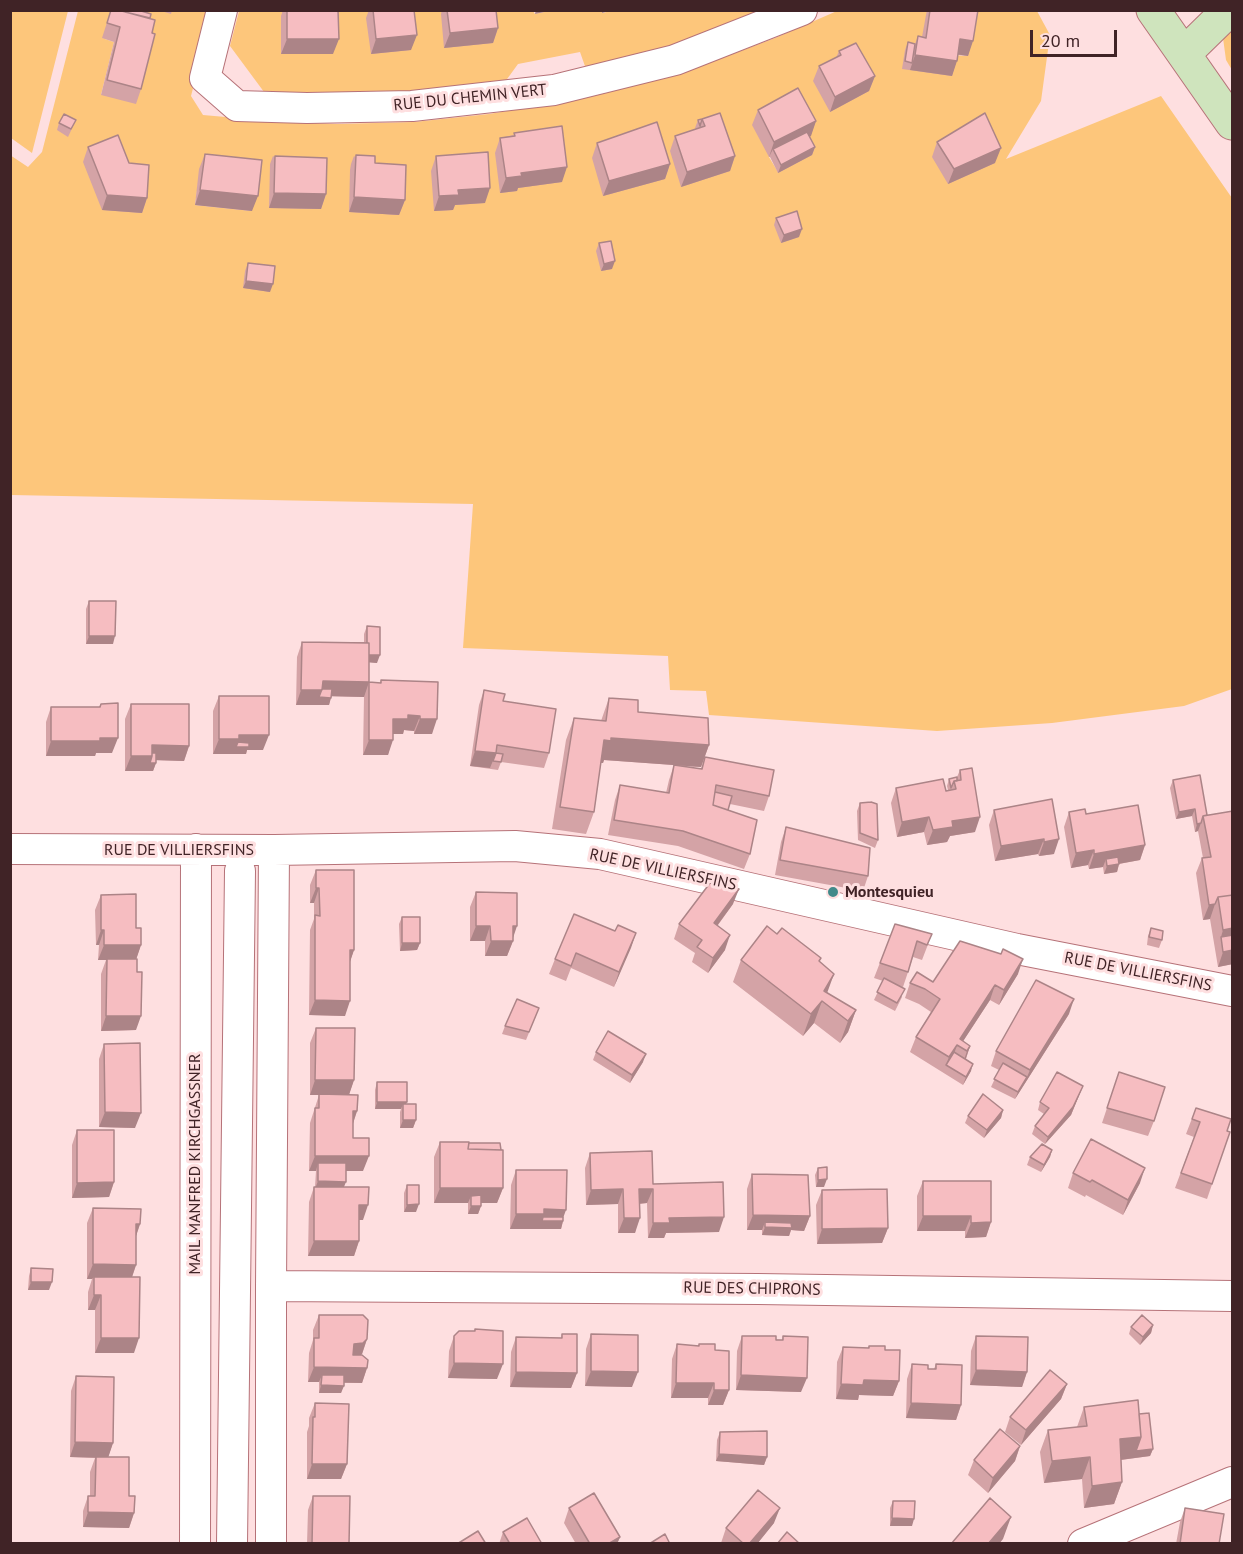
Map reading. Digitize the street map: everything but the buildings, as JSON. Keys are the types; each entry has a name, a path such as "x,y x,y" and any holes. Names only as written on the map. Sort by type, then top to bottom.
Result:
{"main road":[{"path":"1153,10 1233,123"},
{"path":"1185,53 1229,10"}],"street":[{"name":"RUE DU CHEMIN VERT","path":"222,10 205,78 237,106 306,108 412,106 554,90 675,60 802,10"},
{"name":"RUE DE VILLIERSFINS","path":"10,849 274,850 515,846 600,854 1017,949 1233,991"},
{"name":"MAIL MANFRED KIRCHGASSNER","path":"195,1544 196,849"},
{"path":"271,1544 274,850"},
{"path":"232,1544 240,871"},
{"name":"RUE DES CHIPRONS","path":"271,1286 758,1289 1233,1296"},
{"path":"195,1479 271,1479"},
{"path":"1083,1544 1233,1482"}],"shaded area":[{"path":"553,10 602,11 603,13 612,10 770,11 665,48 586,69 580,52 518,64 502,86 418,95 267,96 230,46 239,11 533,11 535,14"},
{"path":"10,11 68,11 32,153 11,138"},
{"path":"78,11 213,11 191,96 203,115 337,124 414,122 489,114 561,102 706,64 837,11 1037,11 1050,35 1041,101 1006,159 1161,96 1232,198 1232,689 1184,706 1052,723 937,731 709,715 706,691 670,690 668,656 463,648 473,504 11,495 10,155 28,167 42,152","holes":["973,21 967,56 920,53","102,38 149,49 101,95 114,42","810,136 804,140 778,172 769,157","200,169 252,211 195,205"]},
{"path":"1232,19 1232,70 1226,60 1223,38"}],"place":[{"name":"Montesquieu","path":"833,892"}]}
